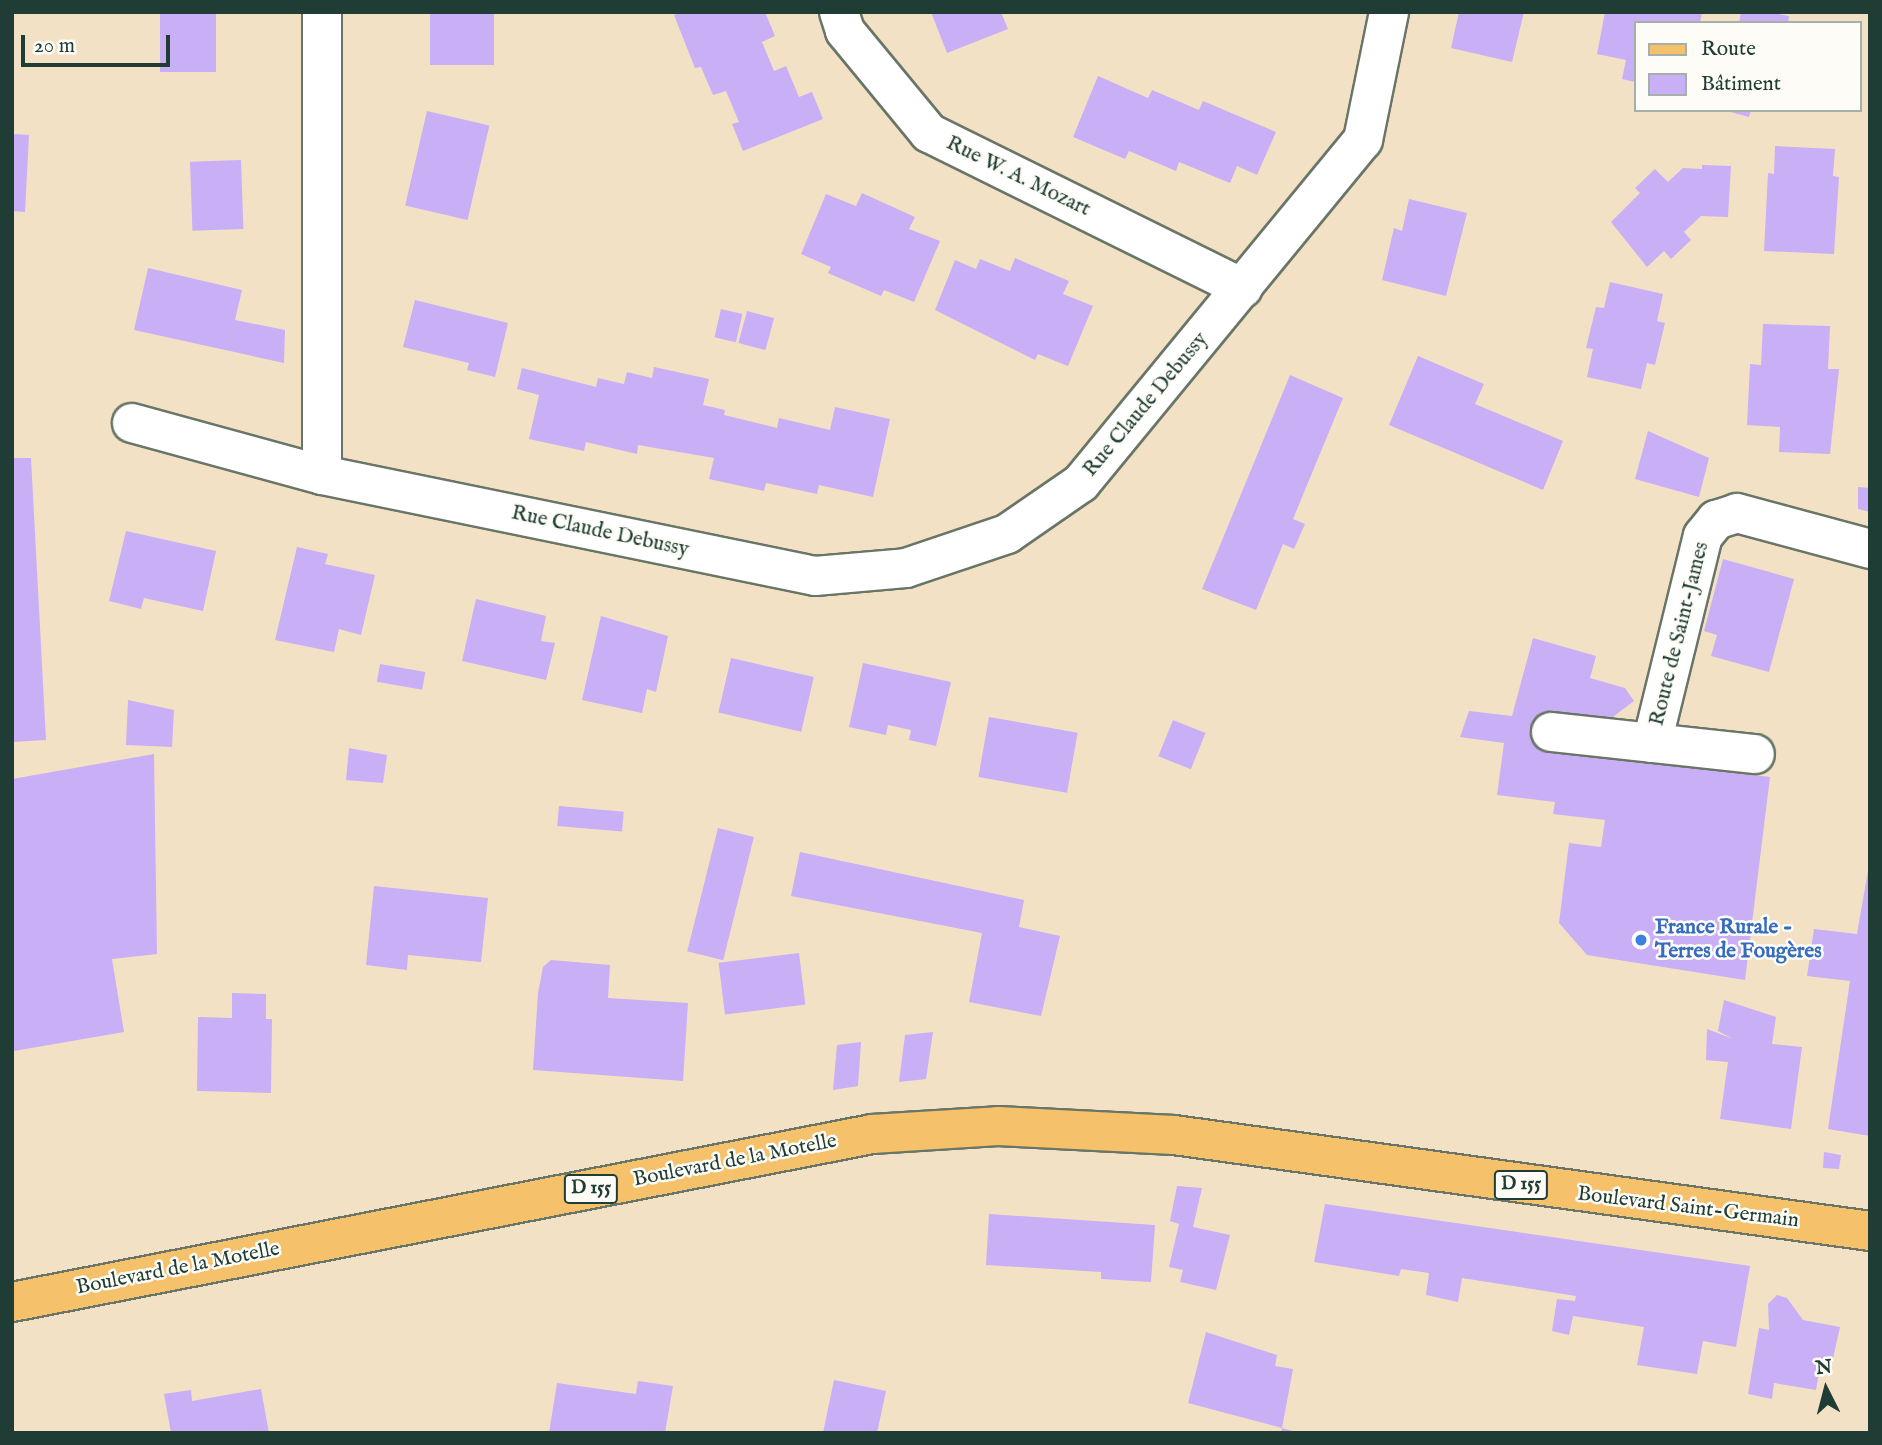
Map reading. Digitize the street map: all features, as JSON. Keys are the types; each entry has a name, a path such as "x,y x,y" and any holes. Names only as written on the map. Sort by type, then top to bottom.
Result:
{"main road":[{"name":"Boulevard de la Motelle","path":"12,1302 872,1134 998,1126 1174,1135"},
{"name":"Boulevard Saint-Germain","path":"1174,1135 1870,1231"}],"street":[{"path":"322,12 322,475"},
{"name":"Rue W. A. Mozart","path":"839,12 845,31 929,133 1243,288"},
{"name":"Rue Claude Debussy","path":"132,423 322,475 815,576 906,568 1007,534 1081,483 1363,140 1389,12"},
{"name":"Route de Saint-James","path":"1652,743 1703,536 1716,520 1737,513 1870,549"},
{"name":"Route de Saint-James","path":"1551,732 1755,754"}],"building":[{"path":"160,12 216,12 216,72 160,72"},
{"path":"430,12 494,12 494,65 430,65"},
{"path":"680,12 765,12 775,36 762,42 774,71 786,66 799,97 812,92 823,119 743,151 732,124 739,122 726,91 713,95 701,67 695,68 674,15"},
{"path":"931,12 1001,12 1008,29 947,53"},
{"path":"1459,12 1524,12 1512,62 1451,48"},
{"path":"1605,12 1702,13 1700,21 1633,21 1633,82 1622,79 1626,60 1597,54"},
{"path":"1741,12 1767,12 1789,16 1788,21 1739,21"},
{"path":"1098,76 1148,98 1152,90 1199,110 1203,101 1276,132 1257,175 1237,166 1230,183 1179,162 1176,171 1129,151 1125,159 1073,137"},
{"path":"427,111 489,125 468,220 405,206"},
{"path":"1730,112 1750,112 1749,117"},
{"path":"12,134 29,135 25,212 12,211"},
{"path":"1775,146 1835,149 1833,176 1839,177 1834,254 1764,251 1768,173 1774,174"},
{"path":"241,160 243,229 192,231 190,162"},
{"path":"1702,165 1731,166 1728,217 1701,216 1684,232 1691,240 1671,259 1664,251 1647,267 1611,222 1640,193 1635,188 1655,169 1668,182 1683,168 1702,169"},
{"path":"862,193 915,217 909,229 940,241 914,302 884,290 881,296 828,273 831,267 801,254 826,194 856,206"},
{"path":"1409,199 1467,213 1446,296 1382,280 1394,228 1402,231"},
{"path":"1015,258 1069,281 1063,294 1093,306 1068,366 1038,354 1035,360 935,310 955,260 976,269 980,259 1010,271"},
{"path":"148,268 242,290 235,320 285,330 284,363 134,330"},
{"path":"1610,282 1663,294 1657,321 1665,323 1655,365 1647,363 1641,389 1587,377 1593,349 1586,348 1596,307 1604,308"},
{"path":"415,300 508,323 495,377 467,370 469,363 403,347"},
{"path":"721,309 742,314 736,342 714,337"},
{"path":"747,311 774,318 766,350 738,343"},
{"path":"1763,324 1830,326 1828,369 1839,369 1830,454 1779,452 1780,427 1747,425 1750,364 1761,365"},
{"path":"1418,356 1484,384 1475,404 1563,441 1543,490 1389,425"},
{"path":"654,367 709,379 703,405 725,410 724,415 777,428 779,418 830,430 835,407 890,419 873,497 819,485 817,494 766,483 764,491 709,479 714,458 638,445 637,454 586,442 584,451 529,439 539,395 517,389 522,368 596,387 598,378 624,384 627,372 652,378"},
{"path":"1290,375 1343,398 1293,519 1305,524 1294,549 1283,544 1256,610 1202,589"},
{"path":"1648,431 1709,458 1699,497 1635,479"},
{"path":"12,458 31,458 46,740 12,742"},
{"path":"1858,487 1870,488 1870,512 1858,509"},
{"path":"126,531 216,551 203,611 144,598 141,609 109,601"},
{"path":"297,547 328,554 325,564 375,575 361,635 339,629 334,652 275,640"},
{"path":"1723,559 1794,579 1769,672 1711,656 1717,635 1704,631"},
{"path":"476,599 546,616 541,641 555,643 546,680 462,661"},
{"path":"601,616 668,636 656,692 647,689 642,713 582,700"},
{"path":"1533,638 1596,656 1590,678 1625,688 1634,701 1602,725 1540,719 1537,748 1770,777 1745,980 1587,955 1559,923 1569,843 1601,847 1605,820 1553,814 1555,802 1497,795 1504,743 1460,737 1469,711 1512,716"},
{"path":"731,658 814,677 801,732 718,713"},
{"path":"863,663 951,682 936,746 909,740 911,730 888,725 886,735 849,727"},
{"path":"380,664 425,672 422,690 377,682"},
{"path":"128,700 174,710 172,747 126,745"},
{"path":"989,717 1078,733 1067,793 978,777"},
{"path":"1173,720 1205,733 1191,769 1158,756"},
{"path":"349,748 387,755 383,783 346,780"},
{"path":"154,754 157,954 112,959 124,1032 14,1051 12,779"},
{"path":"559,806 624,812 622,832 557,826"},
{"path":"718,828 754,837 723,960 687,951"},
{"path":"800,852 1024,900 1019,927 1060,936 1041,1016 969,1002 982,933 791,896"},
{"path":"1870,859 1870,1136 1828,1129 1850,981 1807,976 1814,929 1857,934"},
{"path":"374,886 488,898 481,962 408,955 407,970 366,965"},
{"path":"799,953 805,1005 725,1014 719,963"},
{"path":"551,960 610,965 608,998 688,1003 683,1081 533,1070 538,993 543,967"},
{"path":"232,993 266,994 266,1019 272,1019 271,1093 197,1091 198,1017 232,1018"},
{"path":"1724,1000 1776,1017 1772,1044 1802,1047 1791,1129 1720,1119 1728,1062 1706,1060 1707,1029 1733,1039 1718,1031"},
{"path":"933,1032 926,1079 899,1082 905,1035"},
{"path":"861,1042 858,1086 833,1090 837,1045"},
{"path":"1824,1152 1841,1155 1839,1169 1823,1168"},
{"path":"1177,1186 1202,1188 1193,1227 1230,1235 1216,1290 1180,1282 1183,1270 1169,1267 1179,1224 1170,1221"},
{"path":"1325,1204 1750,1266 1736,1347 1703,1341 1697,1374 1637,1365 1644,1327 1573,1316 1569,1335 1552,1331 1557,1299 1575,1301 1576,1296 1462,1278 1458,1302 1426,1295 1429,1273 1401,1269 1399,1276 1314,1262"},
{"path":"989,1214 1155,1225 1151,1282 1101,1279 1101,1272 986,1265"},
{"path":"1777,1295 1787,1298 1803,1320 1840,1327 1832,1363 1821,1362 1816,1390 1774,1383 1772,1399 1748,1394 1759,1328 1769,1330 1768,1304"},
{"path":"1206,1332 1277,1355 1275,1366 1293,1369 1282,1428 1188,1403"},
{"path":"834,1380 886,1391 877,1433 823,1433"},
{"path":"638,1381 673,1386 665,1433 549,1433 557,1383 636,1394"},
{"path":"261,1389 269,1433 171,1433 164,1394 191,1390 192,1401"},
{"path":"1282,1428 1300,1433 1281,1433"}],"place":[{"name":"France Rurale - Terres de Fougères","path":"1641,940"}]}
